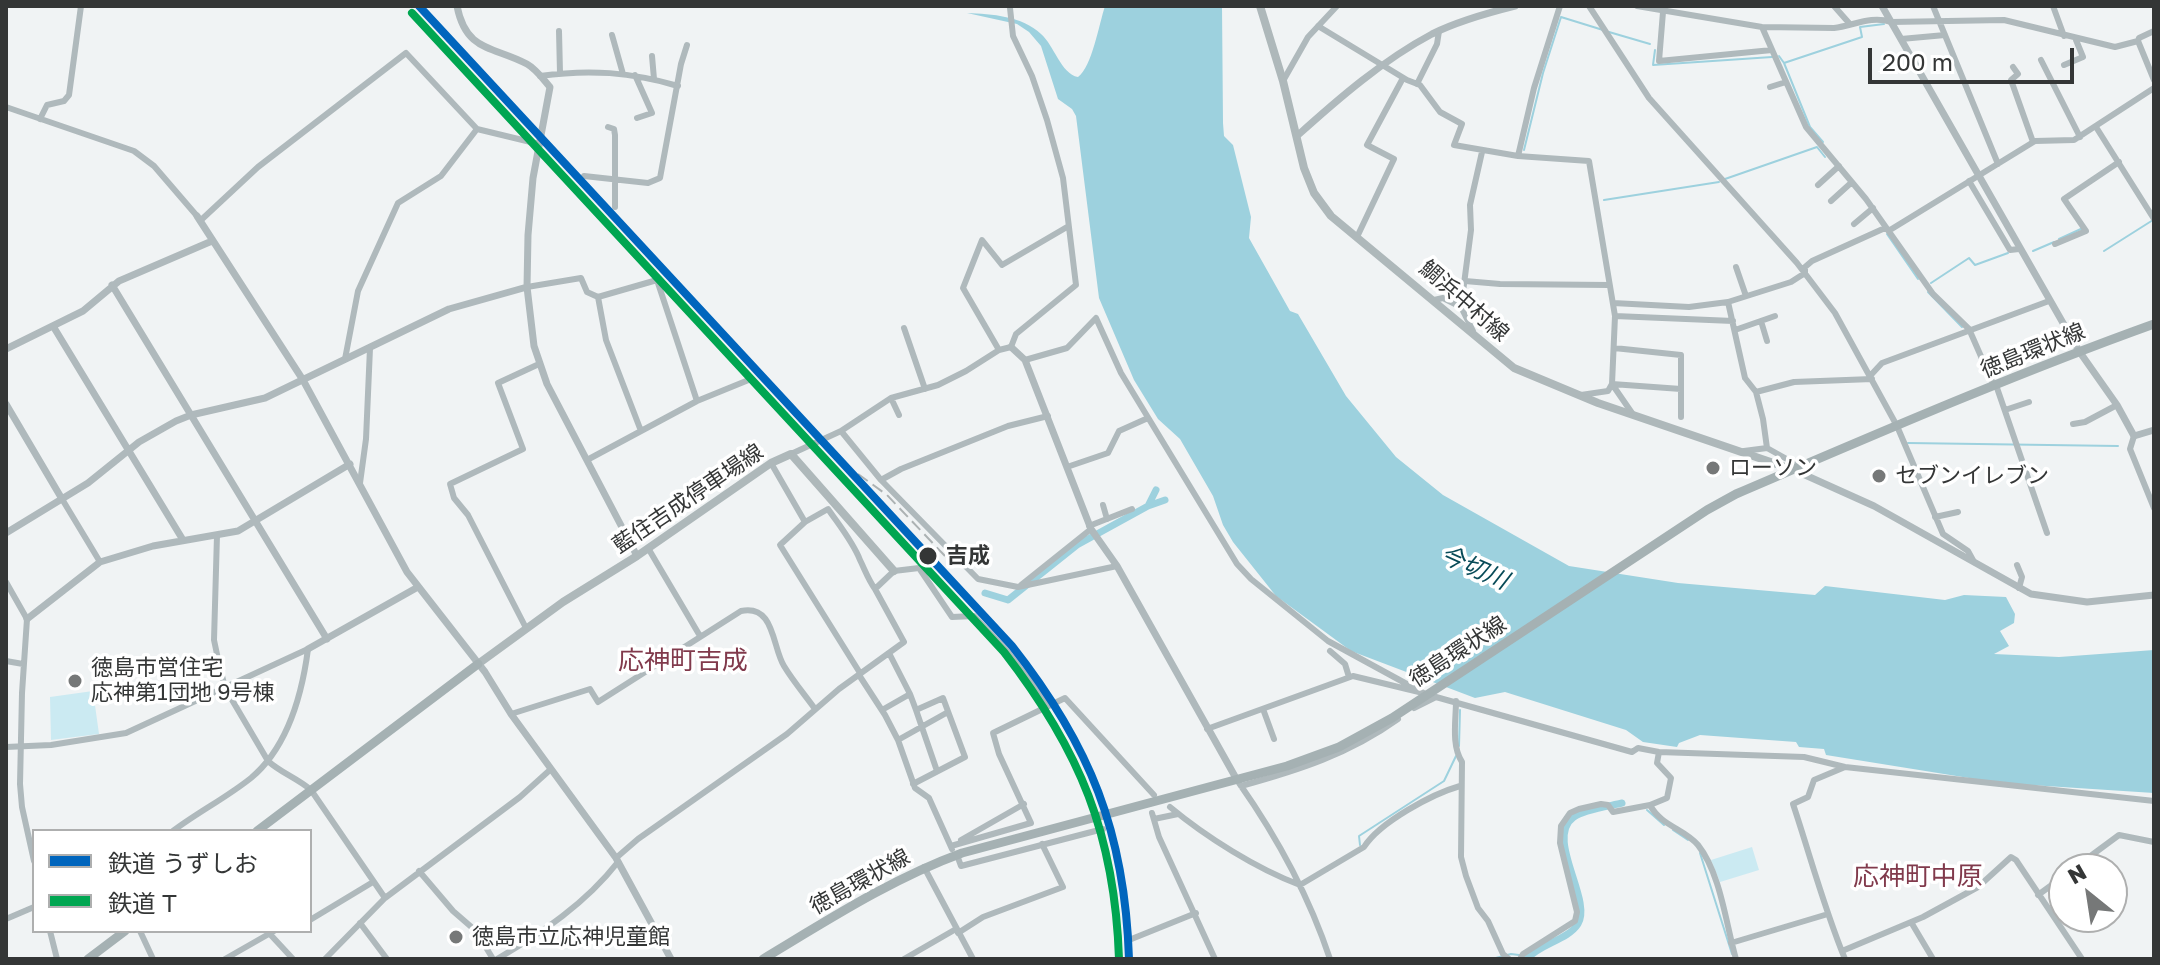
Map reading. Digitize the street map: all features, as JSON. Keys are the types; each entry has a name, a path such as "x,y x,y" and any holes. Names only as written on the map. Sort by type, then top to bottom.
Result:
{"main road":[{"name":"鯛浜中村線","path":"1260,6 1314,193 1331,216 1514,368 1598,403 1798,468"},
{"name":"徳島環状線","path":"763,959 888,884 955,852 1239,783 1339,747 1427,695 1726,500 2079,351 2154,324"},
{"name":"藍住吉成停車場線","path":"478,664 563,602 637,556 771,463 791,454 894,571"},
{"path":"260,829 478,664"},
{"path":"88,959 122,933"}],"street":[{"path":"40,119 47,105 64,101 69,95 81,6"},
{"path":"1283,81 1308,37 1337,6"},
{"path":"1297,136 1383,66 1439,31 1515,6"},
{"path":"1518,156 1534,88 1560,6"},
{"path":"1589,6 1649,98 1805,273 1835,313 1897,426 1943,534 1968,551 1974,562"},
{"path":"1637,6 1762,27 1834,28 1882,19 1891,22 2004,20 2076,40 2115,47 2138,41 2154,31"},
{"path":"1834,6 1849,23"},
{"path":"1882,6 2049,301 2134,436 2130,449 2154,508"},
{"path":"1933,6 1998,164"},
{"path":"2053,6 2064,36"},
{"path":"457,8 461,23 476,44 530,65 550,87 529,220 527,287 534,346 539,364 637,556"},
{"path":"1010,8 1013,36 1032,76 1063,178 1076,285 1016,334 1011,347"},
{"path":"1663,12 1659,61 1772,50"},
{"path":"1318,26 1417,84 1440,112 1462,124 1454,145 1482,152 1589,161 1615,316 1614,348 1612,384 1608,391 1581,395"},
{"path":"1762,27 1806,127 1890,230 1933,294 1970,330 2005,410 2047,533"},
{"path":"559,31 560,73"},
{"path":"1417,84 1437,44 1439,31"},
{"path":"612,35 623,74"},
{"path":"1901,39 1945,35"},
{"path":"2064,65 2083,57 2076,40"},
{"path":"2138,41 2154,80"},
{"path":"584,176 648,183 660,178 687,45"},
{"path":"198,218 258,167 406,53 477,129 539,144"},
{"path":"652,56 654,79"},
{"path":"2041,60 2080,137"},
{"path":"2013,67 2018,74 2011,80 2033,142"},
{"path":"540,76 588,70 635,75 678,86"},
{"path":"635,75 652,113 637,118"},
{"path":"1357,237 1394,159 1367,145 1403,78"},
{"path":"1770,87 1786,82"},
{"path":"1805,273 1805,267 1812,261 1885,228 1890,230 2033,142 2074,140 2154,88"},
{"path":"6,107 134,151 154,166 198,218 303,380 397,555 617,860 670,959"},
{"path":"608,127 614,129 615,135 615,207"},
{"path":"2096,127 2154,219"},
{"path":"345,359 358,291 398,203 441,176 477,129"},
{"path":"1474,334 1461,307 1471,230 1470,205 1482,152"},
{"path":"2055,244 2086,231 2064,199 2119,162"},
{"path":"1818,185 1839,166"},
{"path":"1969,181 2010,250 2019,249"},
{"path":"1831,201 1852,182"},
{"path":"1854,224 1873,208"},
{"path":"999,350 963,288 982,240 1002,265 1067,227"},
{"path":"6,349 83,311 112,285 212,241"},
{"path":"1736,267 1746,296"},
{"path":"1613,303 1689,307 1728,302 1791,282 1805,273"},
{"path":"6,533 88,483 156,431 191,415 249,403 449,309 527,287 581,278 587,292 598,297 657,280 697,401"},
{"path":"1465,281 1609,285"},
{"path":"112,285 327,639"},
{"path":"598,297 606,340 641,431"},
{"path":"1434,300 1443,298 1461,307"},
{"path":"1871,378 1882,363 2049,301"},
{"path":"1728,302 1745,378 1756,392 1767,448"},
{"path":"1615,316 1733,321"},
{"path":"1735,330 1775,316"},
{"path":"1025,360 1067,348 1096,318 1121,373 1237,564 1251,579 1328,641 1427,695"},
{"path":"1761,321 1767,341"},
{"path":"53,326 183,540"},
{"path":"904,328 925,389"},
{"path":"791,454 841,431 891,398 925,389 966,371 999,350 1011,347"},
{"path":"1011,347 1025,360 1090,528 1117,566 1207,729 1259,810 1300,885 1330,959"},
{"path":"360,483 366,439 370,348"},
{"path":"1614,348 1681,355 1681,417"},
{"path":"526,628 468,515 454,498 450,484 523,449 498,383 539,364"},
{"path":"1756,392 1794,382 1871,378"},
{"path":"587,460 697,401 751,379"},
{"path":"1612,384 1681,389"},
{"path":"1612,384 1632,413"},
{"path":"891,398 899,415"},
{"path":"2005,410 2029,402"},
{"path":"6,404 100,562"},
{"path":"2073,424 2085,422 2117,405"},
{"path":"881,480 1008,426 1048,416"},
{"path":"1067,467 1108,453 1119,431 1148,418"},
{"path":"2134,436 2154,430"},
{"path":"841,431 881,480 978,579 1018,587 1117,566"},
{"path":"1742,452 1767,448 1798,468 1874,506 2031,594 2087,602 2154,595"},
{"path":"771,463 805,522"},
{"path":"27,619 100,562 183,540 238,531 350,464"},
{"path":"1103,505 1107,519"},
{"path":"419,871 443,901 476,931 495,959 578,906 638,839 787,734 815,709 860,674 904,642 862,570 862,563 828,509 805,522 780,545 860,674 882,710 898,740 913,784 929,798 961,866 1103,829"},
{"path":"1018,587 1090,528 1132,509"},
{"path":"1935,517 1958,512"},
{"path":"842,530 853,524"},
{"path":"217,535 214,640 225,688 268,761 276,769 297,777 311,790 385,898"},
{"path":"648,548 700,636"},
{"path":"2017,565 2022,577 2019,588"},
{"path":"875,589 894,571 919,568 952,617 974,616 1007,651 1048,705"},
{"path":"6,582 27,619 23,664 22,807 32,852"},
{"path":"6,747 126,733 308,649 418,587"},
{"path":"511,714 590,689 598,702 700,636 741,611 748,610 759,613 775,638 784,668 815,709"},
{"path":"176,829 233,791 268,761 290,725 308,649"},
{"path":"1330,651 1345,664 1349,677"},
{"path":"889,653 910,694 937,771"},
{"path":"6,661 23,664"},
{"path":"1207,729 1349,677 1373,679 1427,695"},
{"path":"882,710 910,694"},
{"path":"1239,783 1331,759 1436,697 1632,752 1638,748 1659,752 1804,757 1845,767 2154,801"},
{"path":"913,784 965,757 943,698 916,710"},
{"path":"955,852 1031,823 999,754 993,733 1065,698 1151,796"},
{"path":"1456,701 1456,744 1462,762 1461,857 1478,908 1488,921 1505,957"},
{"path":"1263,709 1274,739"},
{"path":"898,740 948,712"},
{"path":"1521,957 1575,921 1577,912 1560,843 1561,826 1570,813 1579,809 1601,804 1613,812 1650,805 1667,798 1671,778 1657,763 1659,752"},
{"path":"1845,767 1814,780 1808,797 1793,804 1843,955 1978,887 2011,857 2082,959"},
{"path":"325,959 385,898 520,797 551,769"},
{"path":"1300,885 1364,847 1371,836 1386,824 1434,795 1460,786"},
{"path":"955,852 1024,804"},
{"path":"1650,805 1663,822 1696,842 1701,850 1718,888 1736,959"},
{"path":"1170,807 1253,861 1300,885"},
{"path":"1178,814 1153,816 1159,837 1215,959"},
{"path":"2095,853 2119,835 2154,842"},
{"path":"904,959 983,917 1063,887 1042,844"},
{"path":"924,867 973,959"},
{"path":"312,919 373,882"},
{"path":"2038,895 2048,888"},
{"path":"6,919 32,908"},
{"path":"1129,940 1196,913"},
{"path":"1731,943 1828,914"},
{"path":"1911,922 1933,959"},
{"path":"360,923 387,959"},
{"path":"50,933 57,959"},
{"path":"141,933 153,959"},
{"path":"225,959 268,933"},
{"path":"271,933 293,959"}],"shaded area":[{"path":"93,691 99,734 51,740 50,697"},
{"path":"1752,847 1759,870 1720,882 1711,860"}],"water":[{"name":"今切川","path":"1105,6 1222,6 1224,136 1233,145 1251,217 1249,238 1290,311 1298,314 1346,396 1396,457 1443,495 1569,566 1678,583 1815,595 1825,586 1945,600 1964,595 2006,597 2015,614 2014,623 2000,631 2009,646 1994,654 2059,657 2154,650 2154,793 2000,783 1826,755 1824,749 1799,747 1796,742 1700,735 1679,743 1677,747 1643,742 1626,730 1505,692 1475,698 1351,651 1276,596 1233,542 1213,496 1180,439 1158,419 1134,380 1099,298 1076,116 1058,99 1041,46 1017,24 967,13 1006,17 1025,23 1046,39 1067,71 1078,77 1091,55"}],"waterway":[{"path":"1524,150 1561,17 1603,30"},
{"path":"1779,56 1784,63 1862,37 1860,27 1884,24"},
{"path":"1609,32 1650,44"},
{"path":"1655,50 1653,65 1772,57"},
{"path":"1784,63 1810,127 1823,142"},
{"path":"1725,179 1817,147 1825,157"},
{"path":"1604,200 1719,182"},
{"path":"2104,251 2153,220"},
{"path":"2059,239 2083,228"},
{"path":"1887,234 1918,279"},
{"path":"2033,251 2054,242"},
{"path":"1931,283 1969,258 1975,265 2008,253"},
{"path":"1928,292 1962,327"},
{"path":"1908,443 2118,446"},
{"path":"985,593 1008,600 1077,545 1148,506 1156,490"},
{"path":"1148,506 1165,500"},
{"path":"1459,746 1460,710"},
{"path":"1360,845 1359,836 1444,781 1456,756"},
{"path":"1527,959 1568,934 1578,924 1581,913 1566,853 1566,827 1578,815 1622,803"},
{"path":"1647,810 1664,825"},
{"path":"1673,830 1688,840"},
{"path":"1700,853 1732,954"},
{"path":"1492,959 1519,955"}],"railway":[{"path":"858,474 887,495 945,556"}],"rail line":[{"name":"うずしお","path":"419,6 1012,646 1063,719 1098,792 1120,870 1129,959"},
{"name":"T","path":"412,13 1004,652 1031,688 1073,760 1101,833 1110,872 1119,959"}],"place":[{"name":"ローソン","path":"1713,468"},
{"name":"セブンイレブン","path":"1879,476"},
{"name":"吉成","path":"928,556"},
{"name":"徳島市営住宅 応神第1団地 9号棟","path":"75,681"},
{"name":"徳島市立応神児童館","path":"456,937"}],"district":[{"name":"応神町吉成","path":"683,661"},
{"name":"応神町中原","path":"1918,877"}]}
